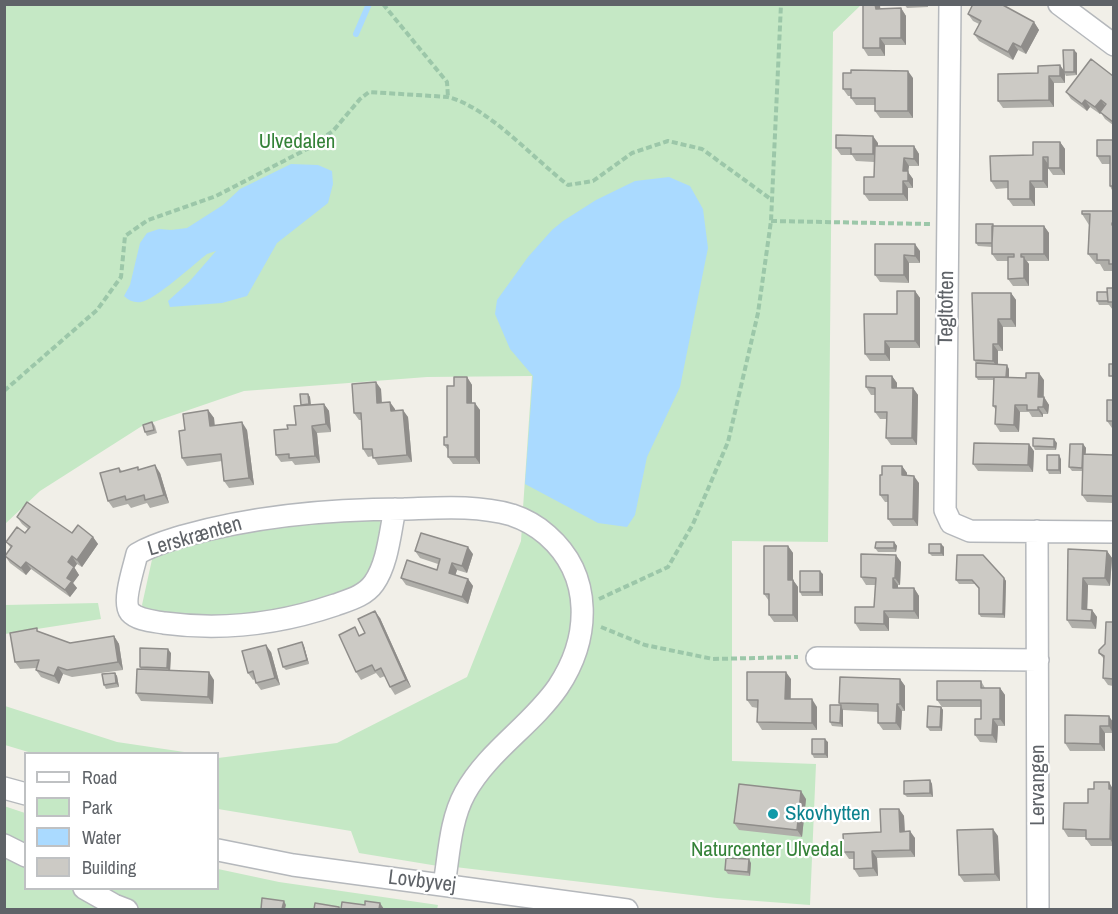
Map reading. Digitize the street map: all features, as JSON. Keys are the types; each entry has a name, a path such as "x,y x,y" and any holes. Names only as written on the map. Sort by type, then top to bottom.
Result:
{"street":[{"name":"Tegltoften","path":"950,4 945,510 951,523 970,531 1113,532"},
{"path":"1059,4 1113,45"},
{"name":"Lerskrænten","path":"395,509 383,564 374,584 361,595 311,613 266,623 213,628 147,620 130,613 126,603 137,554 150,546 249,521 395,509 481,508 514,516 540,529 558,545 573,564 579,585 582,612 580,633 573,661 559,686 542,709 482,768 465,794 456,816 444,885"},
{"name":"Lervangen","path":"1037,531 1038,909"},
{"path":"817,658 1038,660"},
{"path":"4,788 24,793"},
{"path":"4,845 24,855"},
{"name":"Lovbyvej","path":"219,850 293,865 627,909"},
{"path":"88,890 114,905 127,909"}],"path":[{"path":"383,4 447,82 448,97"},
{"path":"582,612 668,567 693,524 728,442 758,313 771,221 781,4"},
{"path":"4,391 97,310 122,278 125,236 148,220 216,196 307,149 333,131 360,99 369,92 448,97 459,100 480,112 525,147 548,170 568,185 593,181 632,153 668,141 702,148 772,200"},
{"path":"771,221 948,224"},
{"path":"582,612 645,645 713,659 817,658"}],"green space":[{"path":"5,5 861,5 833,32 828,542 732,541 732,761 816,764 810,905 717,898 455,867 468,804 489,770 547,718 569,686 583,569 571,545 551,525 523,508 532,376 427,377 244,391 142,426 40,491 5,524"},
{"path":"377,519 382,523 380,536 374,561 367,575 352,589 335,597 291,609 209,619 145,611 142,605 153,555 206,538 292,524"},
{"path":"522,526 537,535 567,570 575,599 570,643 553,680 535,705 476,760 438,866 359,853 351,831 219,809 219,758 337,743 467,677 521,541"},
{"path":"98,603 101,619 5,634 5,605"},
{"path":"5,706 117,742 184,752 28,752 5,745"},
{"path":"4,806 24,813 24,890 219,890 219,869 279,882 438,905 437,909 5,909"}],"water":[{"path":"291,164 318,165 332,171 333,184 328,203 277,243 247,296 222,303 170,307 168,301 189,282 216,251 207,254 165,289 147,300 134,302 124,296 130,285 140,243 147,233 159,229 187,228 223,205 240,189"},
{"path":"669,177 690,186 703,209 708,248 680,387 647,457 635,515 627,527 598,523 525,484 533,376 510,349 495,314 497,300 528,257 563,221 596,200 635,181"}],"building":[{"path":"863,4 875,4 876,9 901,8 901,38 880,38 880,48 863,48"},
{"path":"973,4 1001,4 1034,22 1021,47 1013,43 1008,52 974,34 981,21 968,14"},
{"path":"1063,50 1074,50 1074,72 1064,72"},
{"path":"1091,59 1113,76 1113,122 1100,112 1106,104 1101,100 1095,107 1085,100 1082,104 1066,92"},
{"path":"1060,65 1060,76 1049,76 1049,100 998,101 998,74 1038,73 1038,66"},
{"path":"851,70 908,71 908,111 875,111 875,98 851,98 851,89 843,89 843,73 851,73"},
{"path":"836,135 873,136 873,154 851,154 851,148 836,148"},
{"path":"1097,140 1113,140 1113,186 1110,186 1110,156 1097,156"},
{"path":"1033,142 1060,142 1060,168 1048,168 1048,157 1043,157 1043,181 1030,181 1030,199 1008,199 1008,181 991,181 990,156 1033,155"},
{"path":"875,146 914,146 914,159 904,158 903,171 908,171 908,181 903,181 903,194 864,194 864,177 874,177"},
{"path":"1082,211 1113,211 1113,264 1109,264 1109,260 1097,260 1097,254 1088,254 1090,214 1082,214"},
{"path":"976,224 993,224 992,243 976,243"},
{"path":"992,226 1044,226 1044,254 1021,254 1021,257 1024,257 1024,278 1008,279 1008,257 1014,257 1014,254 992,254"},
{"path":"875,244 915,244 915,256 904,255 904,275 875,275"},
{"path":"1107,288 1113,288 1113,302 1108,302"},
{"path":"897,291 915,291 915,341 885,341 885,354 865,354 864,314 897,314"},
{"path":"1097,292 1107,292 1108,301 1097,301"},
{"path":"972,293 1011,293 1011,319 998,319 998,344 993,344 993,361 974,360"},
{"path":"976,363 1007,365 1006,377 976,377"},
{"path":"1109,364 1113,364 1113,376 1109,376"},
{"path":"1026,373 1039,373 1038,397 1044,397 1043,407 1038,407 1038,410 1027,410 1027,405 1015,405 1014,425 995,424 994,377 1026,378"},
{"path":"866,376 892,376 892,388 913,388 912,438 886,438 887,412 875,412 875,388 866,387"},
{"path":"454,377 467,377 467,403 475,403 475,457 448,457 448,445 444,445 444,437 447,437 447,386 454,386"},
{"path":"376,382 377,403 390,402 391,411 403,410 407,455 373,458 372,449 363,449 361,413 354,413 352,384"},
{"path":"300,394 308,394 309,404 301,405"},
{"path":"1107,400 1113,400 1113,421 1107,421"},
{"path":"324,404 326,424 312,426 315,456 289,458 289,454 276,455 274,430 288,429 287,425 296,425 294,406"},
{"path":"208,410 210,426 242,422 249,478 224,481 221,454 182,458 179,431 185,430 183,414"},
{"path":"152,422 154,430 145,432 143,425"},
{"path":"1033,438 1054,439 1054,447 1033,446"},
{"path":"974,443 1029,444 1028,465 973,464"},
{"path":"1070,444 1083,444 1082,468 1069,467"},
{"path":"1083,454 1113,455 1113,496 1082,495"},
{"path":"1047,455 1059,455 1059,470 1047,470"},
{"path":"155,465 164,495 145,500 144,495 126,500 125,496 108,501 100,473 119,468 120,472 138,467 138,470"},
{"path":"882,466 902,466 902,475 914,476 913,519 888,519 888,495 880,495"},
{"path":"27,502 72,533 78,525 93,537 77,560 72,556 68,562 74,567 67,578 72,581 65,590 26,562 21,568 5,556 12,546 6,542 17,527 25,533 30,527 17,517"},
{"path":"421,533 468,547 462,566 452,563 449,573 468,579 462,597 401,578 407,560 437,570 440,559 415,551"},
{"path":"876,542 894,542 894,548 875,548"},
{"path":"929,544 941,544 941,553 929,553"},
{"path":"764,546 788,546 788,580 793,580 793,615 769,615 769,594 764,594"},
{"path":"1068,549 1107,551 1105,578 1083,578 1082,609 1092,610 1091,621 1067,620"},
{"path":"861,554 896,555 893,588 914,588 914,611 884,611 884,624 855,623 855,607 874,607 876,578 861,577"},
{"path":"957,555 983,555 1004,578 1003,614 979,614 979,588 972,580 956,580"},
{"path":"800,571 820,571 820,592 800,592"},
{"path":"375,611 406,680 390,687 381,668 375,671 372,665 356,672 339,635 355,627 359,636 365,633 358,619"},
{"path":"1106,622 1113,622 1113,679 1103,678 1104,656 1099,653 1105,644"},
{"path":"37,628 37,631 70,643 114,636 118,662 67,670 58,667 54,676 36,670 39,660 15,662 10,633"},
{"path":"302,642 307,660 283,667 278,649"},
{"path":"266,645 275,678 256,683 253,671 248,673 242,651"},
{"path":"140,648 168,649 167,668 140,667"},
{"path":"137,669 209,672 208,697 136,693"},
{"path":"747,672 786,672 785,699 812,699 812,723 757,722 758,700 747,700"},
{"path":"115,673 116,683 104,685 102,674"},
{"path":"840,677 900,679 900,704 897,704 896,723 878,723 878,704 839,703"},
{"path":"937,681 981,681 981,688 1000,688 1000,719 993,719 992,735 975,735 975,719 981,719 981,700 937,700"},
{"path":"830,705 841,705 840,723 830,722"},
{"path":"928,706 941,707 940,727 927,727"},
{"path":"1065,715 1109,716 1109,726 1100,726 1100,744 1065,743"},
{"path":"812,739 825,739 825,754 812,754"},
{"path":"930,780 930,793 904,794 904,781"},
{"path":"1094,782 1109,782 1109,789 1111,789 1110,839 1086,839 1086,830 1063,829 1064,803 1088,803 1088,789 1094,789"},
{"name":"Skovhytten","path":"739,784 801,791 797,830 734,823"},
{"path":"880,809 899,809 900,832 910,831 910,850 872,851 873,868 854,869 854,852 844,852 843,834 881,832"},
{"path":"993,829 995,874 959,875 957,830"},
{"path":"726,858 749,859 748,872 725,870"},
{"path":"262,898 284,901 282,909 261,909"},
{"path":"365,901 380,903 379,909 341,909 342,902 365,905"},
{"path":"315,903 339,907 339,909 314,909"}],"waterway":[{"path":"356,34 369,4"}],"place":[{"name":"Skovhytten","path":"773,814"}],"park label":[{"name":"Ulvedalen","path":"297,142"},
{"name":"Naturcenter Ulvedal","path":"767,850"}]}
